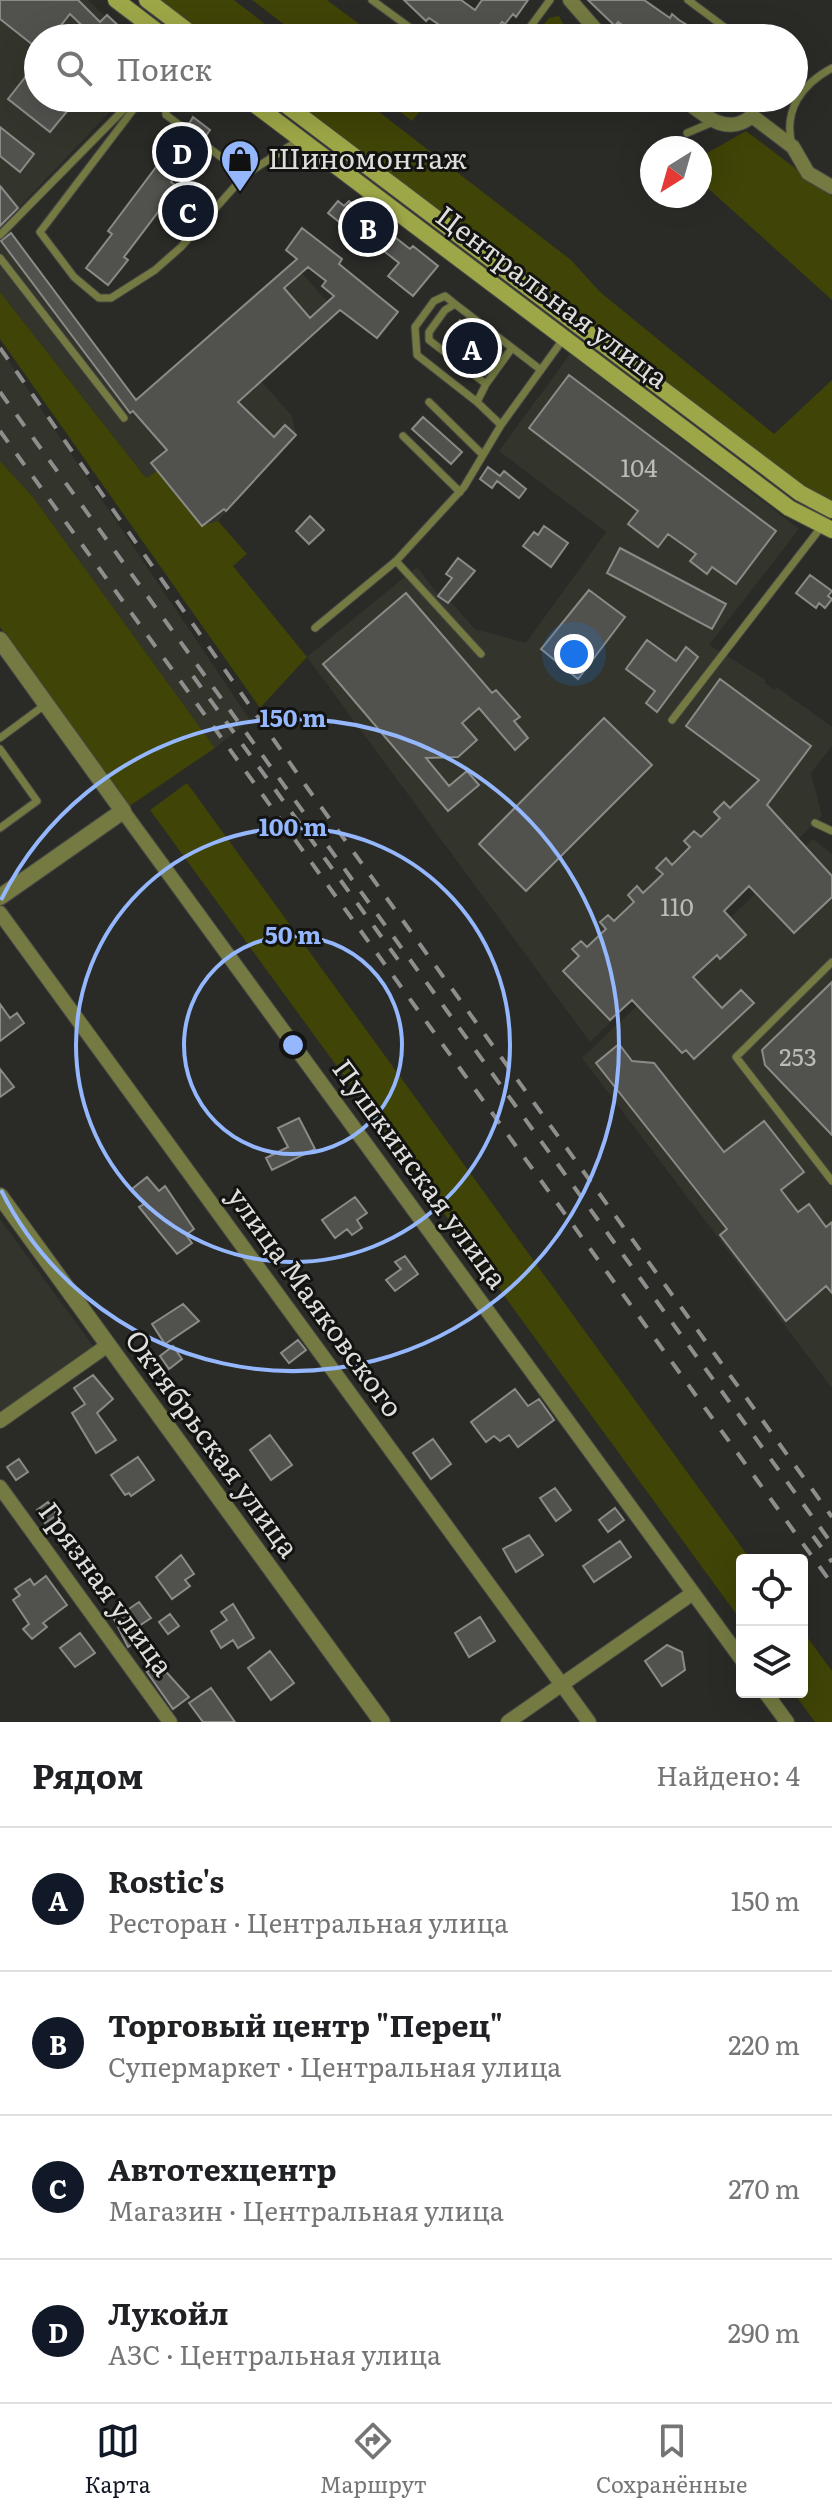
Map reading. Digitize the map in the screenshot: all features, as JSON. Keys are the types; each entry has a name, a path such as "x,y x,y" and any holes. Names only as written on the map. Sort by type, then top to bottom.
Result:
{"main road":[{"path":"116,0 147,24"},
{"path":"147,0 179,24"},
{"name":"Центральная улица","path":"264,112 789,508 827,528"},
{"name":"Центральная улица","path":"295,112 800,493 832,510"},
{"path":"301,140 312,125"}],"street":[{"path":"570,0 583,24"},
{"path":"700,112 713,122 732,126 752,116 793,147 808,173 832,187"},
{"name":"Пушкинская улица","path":"0,640 736,1652"},
{"path":"0,897 123,811"},
{"name":"улица Маяковского","path":"0,913 589,1722"},
{"name":"Октябрьская улица","path":"1,1199 382,1722"},
{"path":"0,1421 108,1345"},
{"name":"Грязная улица","path":"0,1487 170,1722"},
{"path":"508,1722 693,1593"},
{"path":"769,1698 787,1722"}],"lane":[{"path":"372,0 405,24"},
{"path":"532,24 550,0"},
{"path":"688,0 720,24"},
{"path":"808,84 832,68"},
{"path":"0,235 121,112"},
{"path":"131,112 40,232 74,277 99,298 111,298 155,270 193,235 245,175 301,140"},
{"path":"166,112 185,129"},
{"path":"752,116 755,112"},
{"path":"791,112 793,147"},
{"path":"687,133 713,122"},
{"path":"201,142 245,175"},
{"path":"0,258 124,418"},
{"path":"501,425 417,355 415,327 434,301 445,296 541,370"},
{"path":"455,304 445,310 429,332 429,340 486,384"},
{"path":"315,628 396,561 460,492 501,425 564,338"},
{"path":"477,402 512,348"},
{"path":"429,402 483,455"},
{"path":"403,436 460,492"},
{"path":"672,720 827,528"},
{"path":"396,561 481,654"},
{"path":"0,738 46,704"},
{"path":"0,749 37,801 0,828"},
{"path":"815,823 832,831"},
{"path":"832,962 736,1057 832,1181"}],"shaded area":[{"path":"0,0 88,0 113,24 24,24 24,112 110,112 3,224 136,400 299,270 337,312 261,381 292,416 296,435 218,521 202,526 157,471 147,479 0,292"},
{"path":"153,0 234,0 265,24 185,24"},
{"path":"252,0 327,0 359,24 284,24"},
{"path":"559,16 563,24 544,24 549,18"},
{"path":"302,112 379,112 571,260 600,292 774,434 832,380 832,506 819,500"},
{"path":"400,112 419,112 412,121"},
{"path":"746,131 832,196 832,300 712,192 712,150"},
{"path":"0,292 146,478 157,471 201,526 218,521 247,554 233,566 307,657 260,708 0,339"},
{"path":"0,348 250,720 215,748 33,497 0,461"},
{"path":"570,354 799,529 709,645 766,680 765,683 774,690 777,687 832,727 832,746 811,773 822,816 590,1042 307,657 417,567 439,596 447,603 450,601 475,629 526,643 606,532 499,451"},
{"path":"0,461 33,497 215,748 128,807 0,627"},
{"path":"187,783 747,1554 736,1554 736,1614 150,810"},
{"path":"813,839 832,854 832,1388 582,1058"},
{"path":"0,1219 93,1346 0,1413"},
{"path":"808,1638 832,1671 832,1722 815,1722 797,1698 808,1698"}],"building":[{"path":"0,0 78,0 100,22 107,15 117,24 80,24 70,14 62,24 24,24 24,38 0,19"},
{"path":"404,0 461,0 475,10 482,0 528,0 516,17 513,14 505,24 438,24 429,18 426,21"},
{"path":"588,0 644,0 670,18 672,14 685,24 618,22 613,24"},
{"path":"24,79 24,112 8,99"},
{"path":"25,112 67,112 50,132"},
{"path":"193,117 210,130 205,137 196,138 197,147 171,182 205,208 190,228 162,207 124,257 128,260 108,285 86,268 112,234 108,231 181,134 191,132 189,124"},
{"path":"0,127 34,154 20,172 0,156"},
{"path":"0,186 18,208 0,226"},
{"path":"338,201 344,206 349,201 410,249 413,246 438,266 413,296 388,276 399,263 351,225 348,229 328,213"},
{"path":"302,228 342,259 339,264 398,312 377,338 340,310 238,402 274,437 285,425 296,435 226,511 224,509 202,526 151,463 167,450 133,411 130,413 1,241 11,233 136,400 297,259 286,250","holes":["308,267 326,281 322,286 334,296 310,318 284,288"]},
{"path":"460,320 501,352 485,375 446,345 456,332 452,329"},
{"path":"569,375 776,531 736,584 712,567 707,574 690,561 696,554 668,534 658,547 628,524 638,511 529,428"},
{"path":"423,417 462,452 451,464 412,429"},
{"path":"488,467 500,476 504,471 526,489 519,498 497,481 492,488 480,479"},
{"path":"310,516 324,530 309,544 296,531"},
{"path":"544,526 568,543 551,567 523,546 534,532 538,535"},
{"path":"620,548 726,604 712,629 607,573"},
{"path":"458,558 475,571 448,603 438,596 452,578 446,574"},
{"path":"810,575 832,591 828,596 832,599 825,608 819,603 816,608 796,593"},
{"path":"589,590 625,617 578,679 541,649"},
{"path":"406,593 492,693 496,690 520,717 514,721 528,738 515,750 479,708 462,723 477,740 458,757 426,758 449,786 467,771 479,785 448,811 323,664"},
{"path":"647,640 676,661 686,647 698,657 657,712 646,703 655,691 626,669"},
{"path":"720,679 811,746 767,805 832,876 832,897 794,933 749,886 724,911 746,935 720,959 717,955 693,977 722,1008 741,990 754,1003 694,1059 686,1050 682,1053 632,1000 610,1020 563,971 579,956 572,949 581,941 587,947 606,929 600,922 608,915 614,921 634,902 628,895 637,886 643,893 663,874 656,868 666,858 672,865 690,847 684,841 694,831 701,837 720,818 714,812 724,802 730,808 759,780 686,726"},
{"path":"604,718 652,765 526,891 479,844"},
{"path":"832,982 832,1135 765,1065 762,1050"},
{"path":"0,1004 10,1018 17,1013 24,1023 0,1041"},
{"path":"619,1044 632,1061 654,1063 724,1152 764,1121 804,1172 781,1190 798,1212 809,1204 826,1227 832,1222 832,1293 826,1286 786,1321 720,1235 727,1229 596,1063"},
{"path":"0,1069 14,1087 0,1097"},
{"path":"299,1118 315,1149 272,1170 266,1158 288,1147 278,1128"},
{"path":"147,1177 159,1191 165,1186 194,1229 186,1235 192,1243 177,1254 139,1207 144,1204 132,1189"},
{"path":"355,1197 367,1213 357,1220 362,1228 352,1235 347,1229 335,1238 322,1220"},
{"path":"405,1256 418,1274 395,1291 386,1280 401,1269 395,1262"},
{"path":"183,1304 199,1321 165,1344 152,1324"},
{"path":"298,1340 306,1350 289,1363 281,1353"},
{"path":"173,1346 182,1359 169,1369 160,1356"},
{"path":"93,1375 113,1399 97,1413 116,1440 96,1453 72,1413 85,1404 74,1388"},
{"path":"515,1389 528,1406 539,1399 554,1420 518,1447 509,1435 500,1441 494,1436 486,1442 471,1422"},
{"path":"270,1435 292,1465 271,1480 250,1450"},
{"path":"433,1439 451,1464 431,1479 413,1453"},
{"path":"138,1457 154,1480 131,1496 129,1493 125,1495 111,1475"},
{"path":"19,1459 28,1472 16,1480 7,1467"},
{"path":"555,1488 571,1510 556,1521 540,1498"},
{"path":"48,1502 57,1515 45,1523 37,1510"},
{"path":"615,1508 624,1520 608,1532 599,1520"},
{"path":"71,1533 78,1544 68,1551 61,1541"},
{"path":"529,1535 543,1555 516,1572 503,1549"},
{"path":"620,1541 631,1557 594,1582 583,1566"},
{"path":"181,1555 194,1574 185,1580 190,1586 172,1599 156,1577"},
{"path":"46,1576 67,1605 43,1623 47,1627 32,1639 23,1629 29,1624 13,1600 20,1595 15,1589 30,1579 34,1585"},
{"path":"139,1602 151,1618 136,1628 142,1637 128,1647 114,1619"},
{"path":"233,1604 254,1638 238,1648 233,1640 221,1648 211,1631 227,1620 221,1612"},
{"path":"170,1614 179,1626 168,1634 159,1622"},
{"path":"480,1617 495,1641 469,1657 455,1633"},
{"path":"80,1633 95,1653 75,1667 60,1648"},
{"path":"667,1645 682,1652 685,1670 662,1686 645,1661"},
{"path":"270,1651 294,1683 271,1700 248,1668"},
{"path":"159,1664 189,1697 173,1709 147,1672"},
{"path":"211,1688 235,1722 203,1722 189,1703"}],"railway":[{"path":"0,348 306,786 832,1517"},
{"path":"0,392 832,1544"},
{"path":"0,431 832,1584"},
{"path":"193,676 404,968"},
{"path":"813,1536 832,1562"}],"place":[{"name":"Лукойл","path":"182,152"},
{"name":"Шиномонтаж","path":"240,193"},
{"name":"Автотехцентр","path":"188,211"},
{"name":"Торговый центр \"Перец\"","path":"368,227"},
{"name":"Rostic's","path":"472,348"}]}
